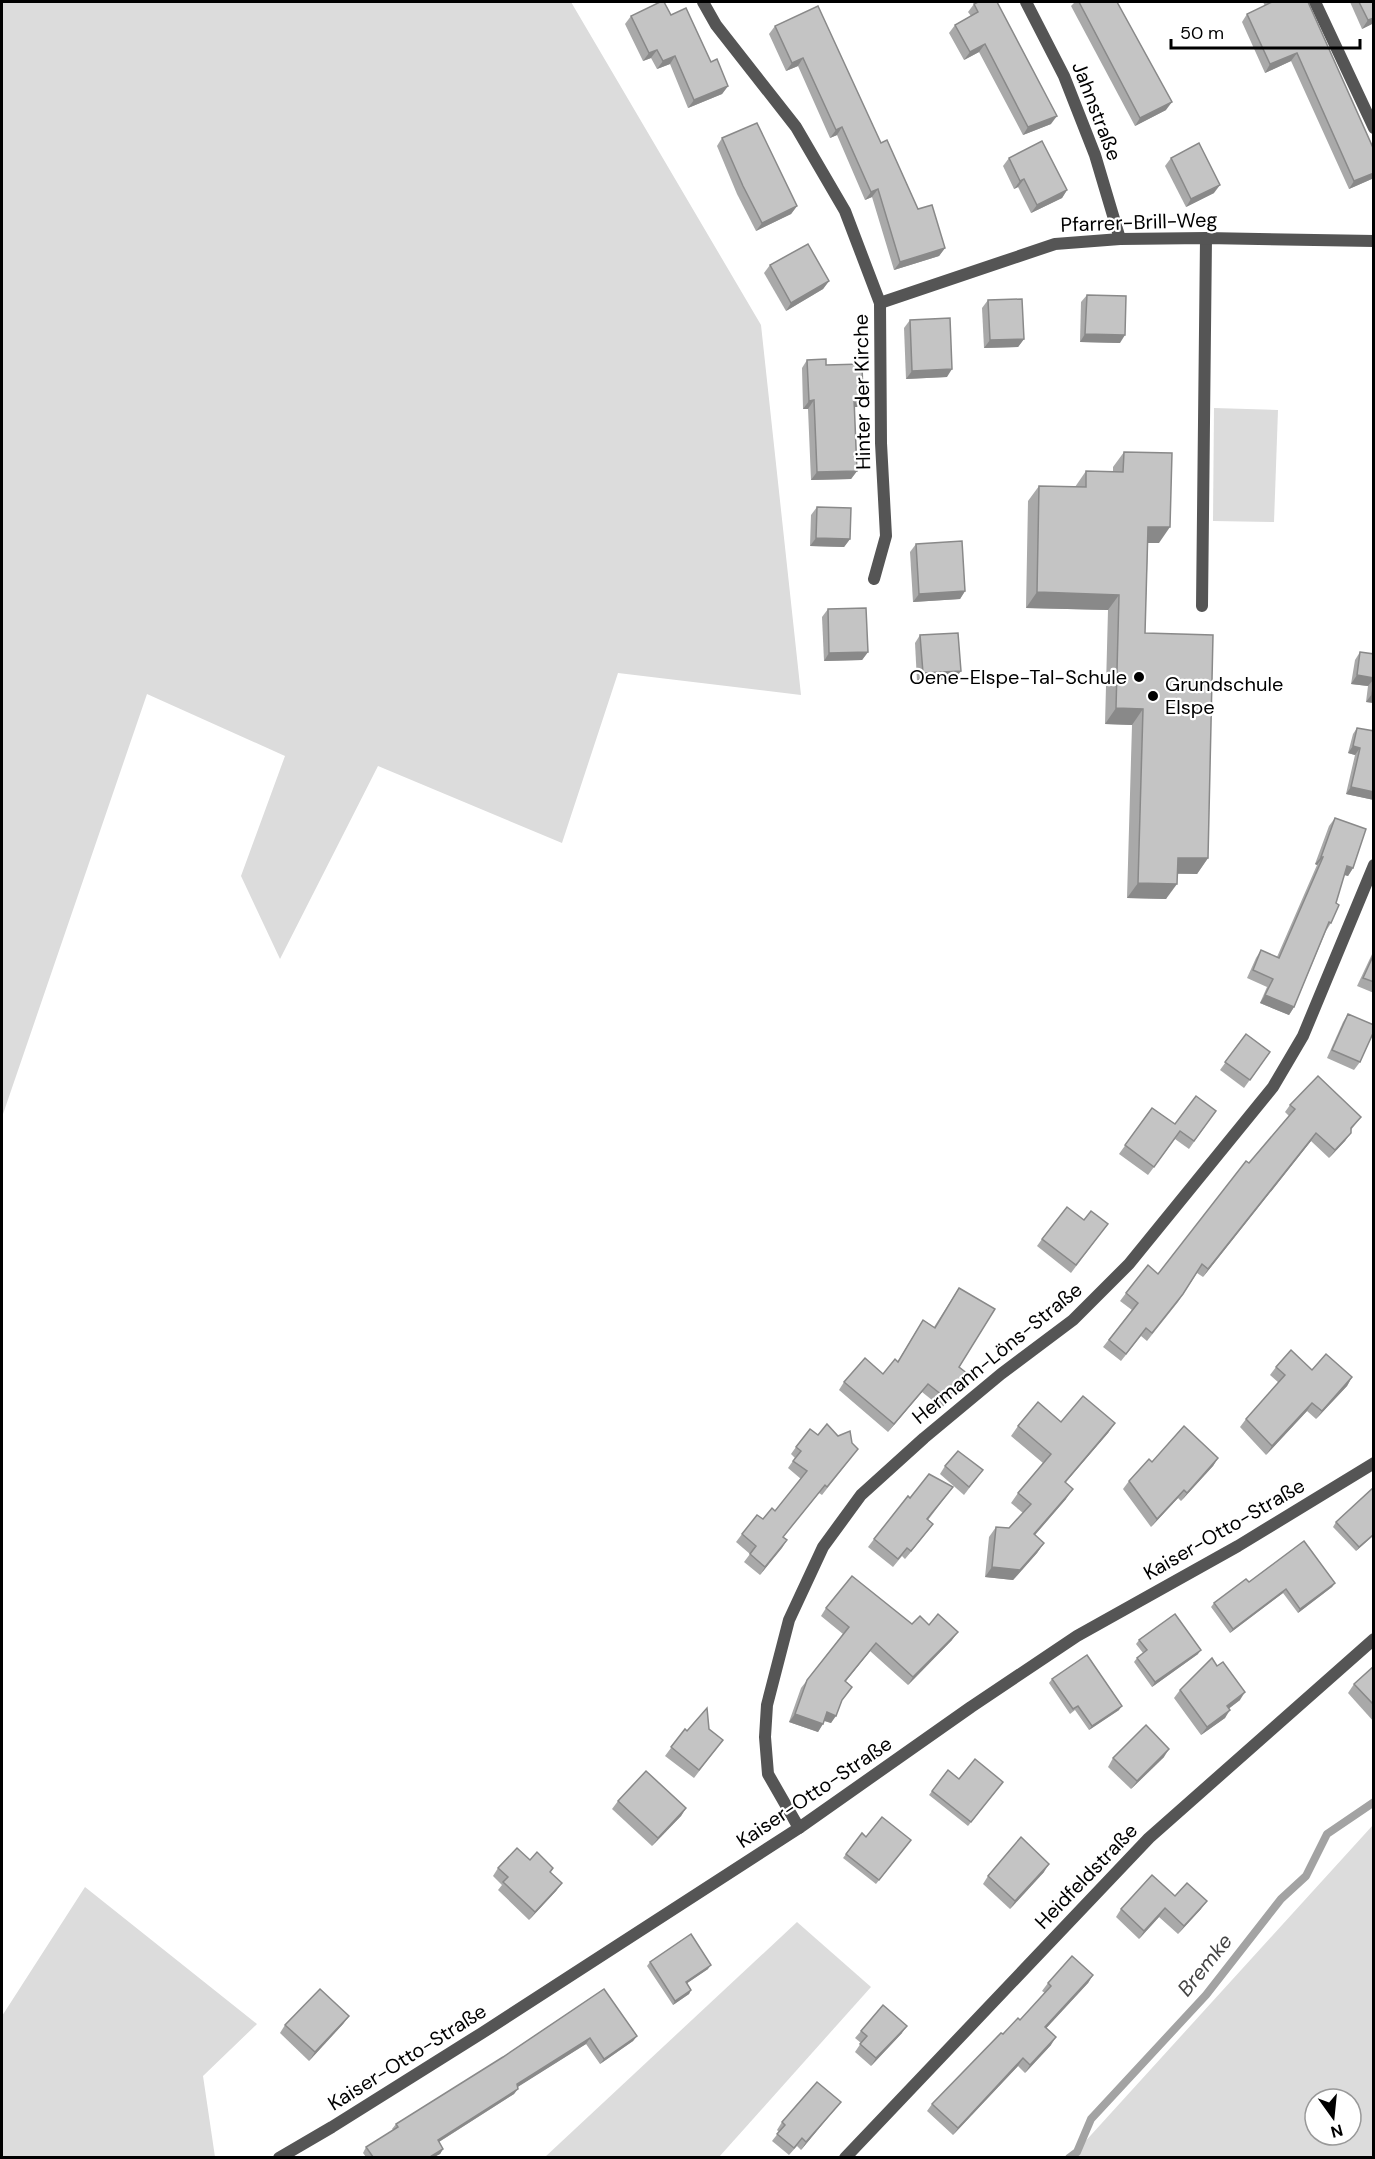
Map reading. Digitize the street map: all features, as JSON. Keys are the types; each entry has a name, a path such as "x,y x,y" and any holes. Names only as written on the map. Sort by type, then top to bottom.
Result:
{"street":[{"name":"Hinter der Kirche","path":"703,2 716,25 802,136 845,211 880,303 881,443 886,536 874,579"},
{"name":"Jahnstraße","path":"1026,2 1064,76 1095,155 1120,239"},
{"path":"1316,2 1374,128"},
{"name":"Pfarrer-Brill-Weg","path":"880,303 1055,244 1120,239 1206,238 1374,241"},
{"path":"1203,606 1206,238"},
{"name":"Hermann-Löns-Straße","path":"799,1828 768,1774 765,1737 767,1705 789,1620 823,1547 861,1495 992,1381 1073,1320 1129,1264 1273,1087 1303,1036 1374,865"},
{"name":"Kaiser-Otto-Straße","path":"279,2157 332,2127 482,2033 799,1828 1077,1636 1238,1546 1374,1463"},
{"name":"Heidfeldstraße","path":"845,2157 1149,1838 1374,1639"}],"shaded area":[{"path":"2,2 571,2 761,325 801,695 618,673 562,843 378,766 280,959 241,876 285,756 147,694 2,1117"},
{"path":"1214,408 1278,410 1274,522 1213,521"},
{"path":"1373,1825 1373,2157 1071,2157"},
{"path":"85,1887 257,2024 203,2076 215,2157 2,2157 2,2016"},
{"path":"797,1922 871,1987 719,2157 545,2157"}],"building":[{"path":"664,2 671,15 686,8 711,62 717,59 728,86 694,100 675,56 663,61 657,50 649,53 631,16"},
{"path":"997,2 1057,116 1028,127 985,44 970,52 955,25 978,12 974,4"},
{"path":"1079,2 1117,2 1172,102 1140,118"},
{"path":"1272,2 1308,2 1374,150 1374,173 1354,181 1297,53 1270,64 1247,14"},
{"path":"1359,2 1374,2 1374,18 1368,20"},
{"path":"818,6 881,143 887,140 918,209 932,205 945,248 900,262 878,189 871,192 842,127 836,130 803,58 792,63 775,26"},
{"path":"757,123 797,206 762,223 722,138"},
{"path":"1042,141 1067,190 1037,205 1024,179 1020,181 1009,158"},
{"path":"1199,143 1220,185 1191,199 1171,158"},
{"path":"808,244 829,281 791,303 770,265"},
{"path":"1087,295 1126,296 1125,335 1085,334"},
{"path":"1022,299 1024,339 990,340 988,300"},
{"path":"950,318 952,369 912,371 910,320"},
{"path":"826,359 826,365 862,364 863,399 854,399 857,471 817,472 814,400 809,401 807,360"},
{"name":"Grundschule Elspe","path":"1124,452 1172,453 1170,527 1148,527 1145,633 1213,635 1208,858 1178,858 1177,884 1138,883 1143,709 1116,708 1119,595 1037,592 1039,486 1086,487 1086,471 1123,472"},
{"path":"817,507 851,508 850,539 816,538"},
{"path":"962,541 965,591 919,594 916,544"},
{"path":"866,608 868,652 829,653 828,609"},
{"path":"958,633 961,671 923,673 920,635"},
{"path":"1360,652 1374,654 1374,678 1357,675"},
{"path":"1357,728 1374,731 1374,792 1351,787 1360,748 1353,746"},
{"path":"1335,818 1366,829 1353,868 1347,866 1336,903 1339,905 1331,923 1329,922 1294,1007 1265,995 1273,979 1253,970 1261,950 1279,958 1323,857 1321,857"},
{"path":"1374,954 1374,982 1363,978"},
{"path":"1348,1014 1374,1025 1374,1031 1360,1062 1332,1050"},
{"path":"1246,1034 1270,1052 1250,1080 1225,1062"},
{"path":"1318,1076 1361,1117 1351,1128 1351,1133 1335,1150 1316,1133 1208,1269 1202,1264 1183,1294 1152,1333 1146,1328 1126,1354 1109,1340 1138,1303 1126,1293 1148,1265 1158,1274 1246,1161 1249,1163 1295,1109 1290,1105"},
{"path":"1196,1096 1216,1111 1194,1141 1180,1131 1154,1167 1125,1145 1152,1108 1175,1124"},
{"path":"1067,1207 1084,1220 1091,1211 1108,1224 1076,1265 1042,1239"},
{"path":"959,1288 995,1309 959,1367 968,1374 947,1399 928,1384 894,1424 844,1382 865,1358 883,1374 895,1359 898,1362 923,1320 935,1328"},
{"path":"1291,1350 1312,1370 1326,1354 1352,1377 1322,1411 1312,1403 1272,1446 1246,1419 1285,1375 1276,1367"},
{"path":"1083,1396 1115,1423 1065,1482 1073,1489 1034,1534 1044,1543 1020,1570 992,1567 996,1527 1009,1528 1031,1504 1018,1493 1051,1454 1018,1426 1038,1402 1061,1422"},
{"path":"827,1424 838,1436 850,1431 852,1443 858,1449 783,1537 787,1540 765,1567 750,1554 756,1546 742,1534 757,1515 763,1519 772,1508 775,1511 807,1471 793,1461 801,1451 796,1447 810,1429 818,1435"},
{"path":"1184,1426 1218,1458 1187,1493 1184,1490 1157,1519 1129,1481 1149,1459 1152,1462"},
{"path":"958,1451 983,1470 969,1487 945,1466"},
{"path":"929,1474 953,1487 927,1519 933,1524 911,1551 907,1548 898,1559 874,1539 908,1496 910,1498"},
{"path":"1374,1487 1374,1534 1359,1547 1336,1522"},
{"path":"1304,1541 1335,1583 1300,1609 1286,1589 1233,1629 1214,1603 1246,1579 1249,1582"},
{"path":"852,1576 912,1624 920,1616 929,1625 938,1614 958,1632 913,1677 876,1643 845,1681 852,1687 842,1700 836,1716 827,1712 823,1724 795,1714 807,1680 849,1627 826,1608"},
{"path":"1175,1614 1201,1650 1155,1682 1137,1658 1147,1650 1139,1640"},
{"path":"1087,1655 1122,1706 1092,1726 1078,1706 1073,1709 1052,1679"},
{"path":"1212,1658 1217,1666 1223,1662 1245,1692 1227,1706 1230,1710 1207,1727 1180,1690"},
{"path":"1374,1666 1374,1705 1354,1684"},
{"path":"707,1708 709,1729 723,1740 699,1770 671,1747 685,1729 687,1731"},
{"path":"1146,1725 1169,1749 1137,1781 1113,1758"},
{"path":"975,1759 1003,1782 971,1822 932,1791 948,1770 959,1779"},
{"path":"646,1771 686,1808 658,1838 618,1801"},
{"path":"882,1817 911,1840 879,1880 846,1854 862,1833 866,1837"},
{"path":"1021,1837 1049,1864 1015,1901 988,1876"},
{"path":"517,1848 530,1860 537,1852 553,1868 550,1872 562,1883 535,1912 503,1882 508,1877 498,1868"},
{"path":"1152,1875 1175,1896 1187,1883 1207,1901 1184,1926 1165,1908 1144,1931 1121,1909"},
{"path":"691,1934 711,1965 686,1982 691,1990 675,2001 650,1962"},
{"path":"1072,1956 1093,1975 1045,2027 1056,2037 1030,2065 1023,2058 958,2128 932,2104 1001,2033 1003,2034 1018,2018 1020,2020 1051,1986 1048,1983"},
{"path":"320,1989 349,2016 315,2052 285,2025"},
{"path":"604,1989 637,2036 604,2059 590,2038 517,2084 518,2089 438,2140 443,2149 430,2157 373,2157 366,2147 398,2127 396,2124 503,2057"},
{"path":"883,2005 907,2026 876,2058 860,2044 867,2036 861,2031"},
{"path":"817,2082 841,2102 806,2142 802,2138 794,2148 777,2134 785,2125 782,2122"}],"waterway":[{"name":"Bremke","path":"1069,2158 1077,2152 1091,2119 1206,1995 1281,1899 1306,1876 1327,1834 1374,1802"}],"place":[{"name":"Oene-Elspe-Tal-Schule","path":"1139,677"},
{"name":"Grundschule Elspe","path":"1153,696"}]}
